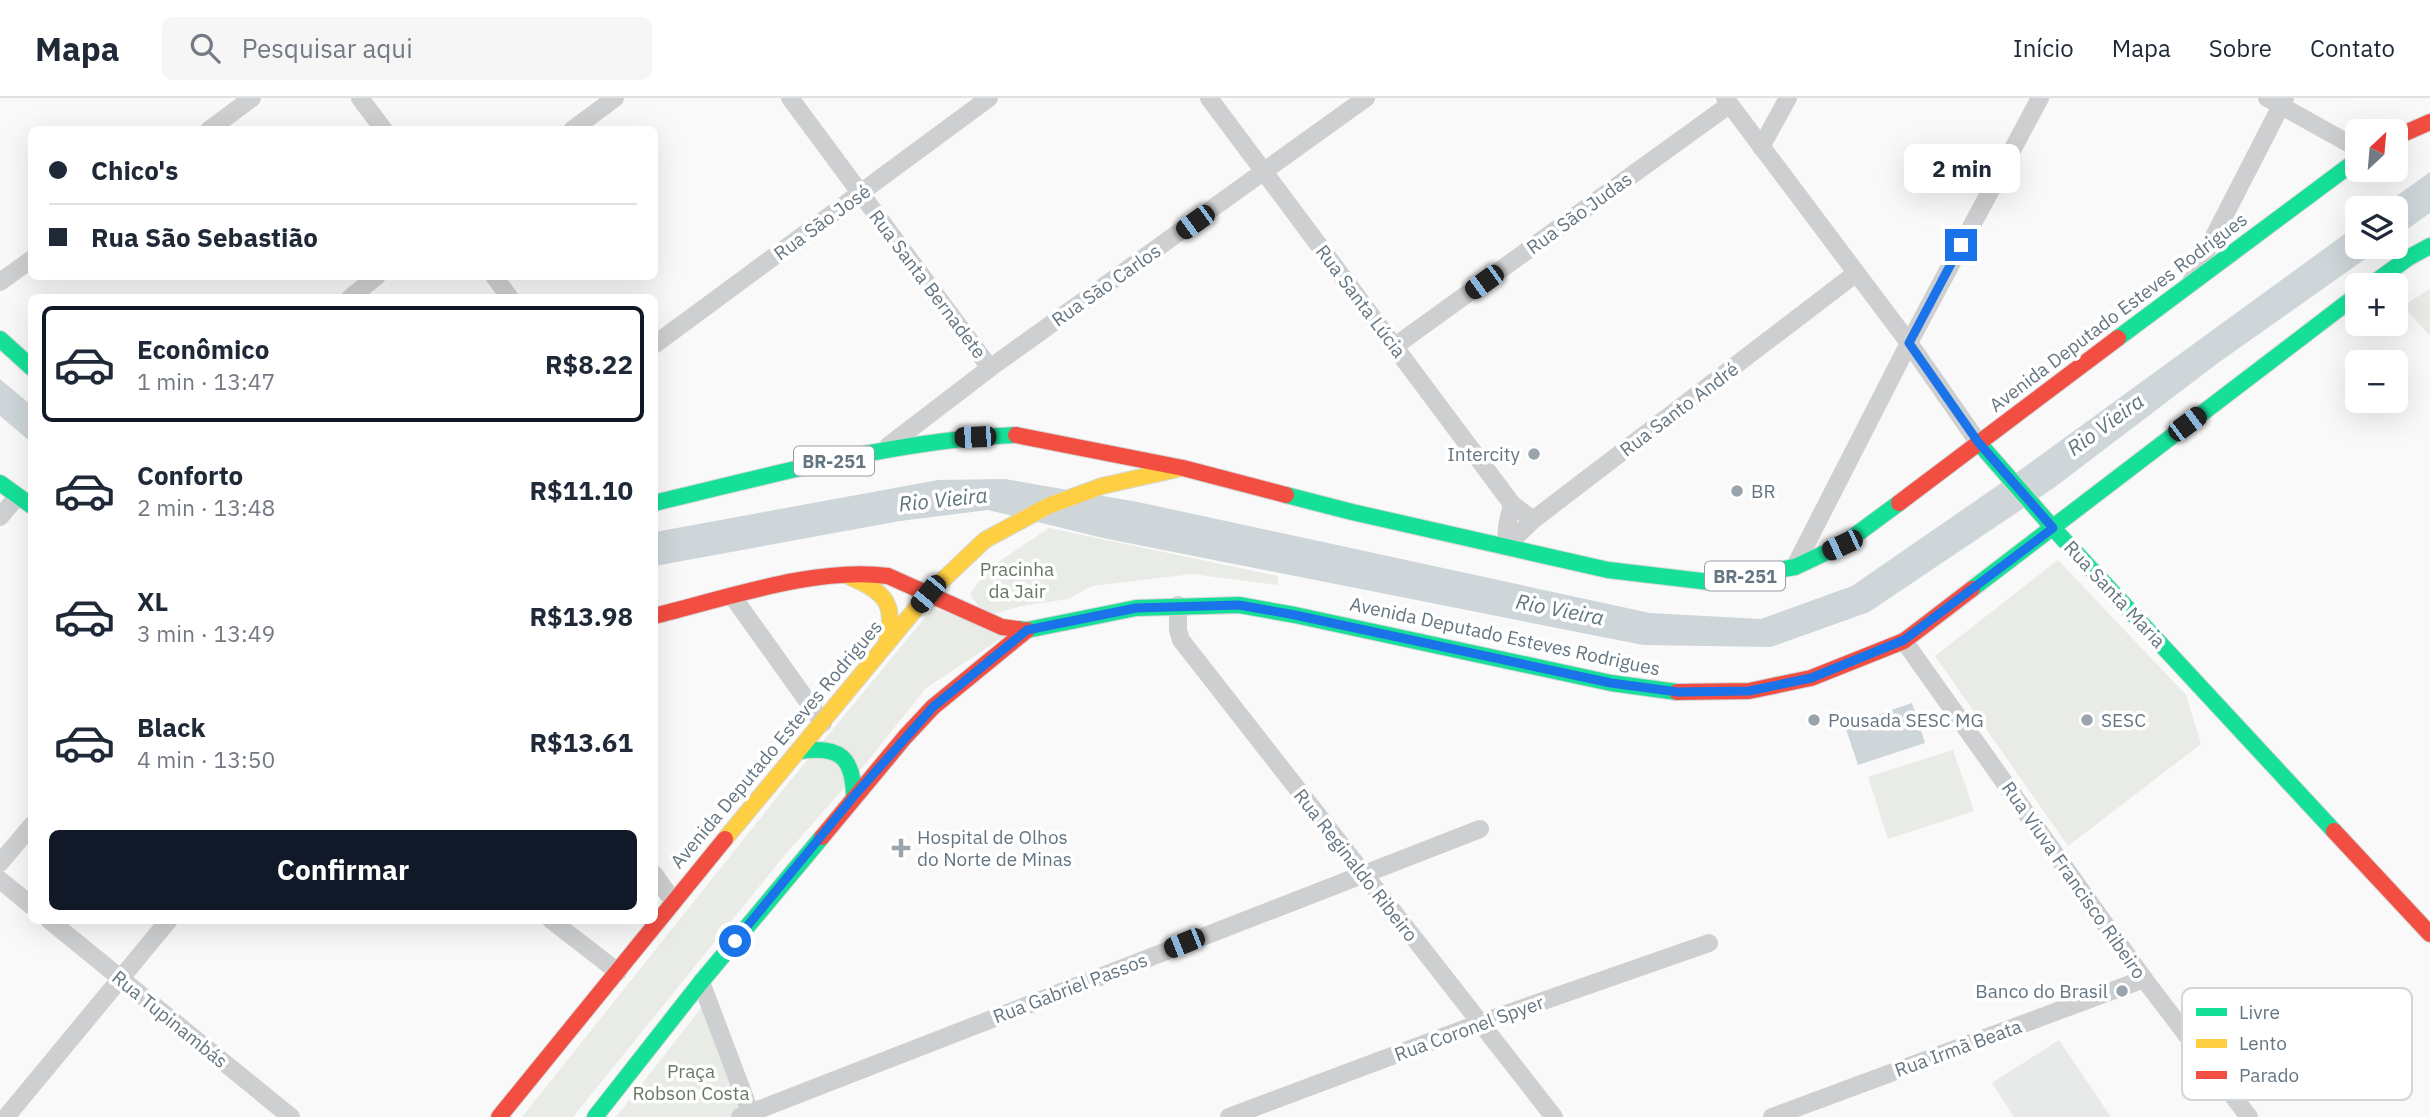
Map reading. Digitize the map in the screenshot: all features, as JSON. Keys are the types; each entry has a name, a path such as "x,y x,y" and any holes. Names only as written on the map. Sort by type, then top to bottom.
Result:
{"main road":[{"path":"2408,132 2430,122"},
{"name":"Avenida Deputado Esteves Rodrigues","path":"658,501 883,450 955,438 1016,435 1183,468 1352,512 1608,570 1710,582 1795,567 1842,545 2345,169"},
{"path":"2387,273 2430,246"},
{"name":"Avenida Deputado Esteves Rodrigues","path":"658,615 845,574 879,573 1002,627 1027,630 1136,608 1239,605 1611,683 1678,692 1749,691 1811,678 1904,640 2345,304"},
{"path":"0,339 28,364"},
{"name":"Rua Santa Maria","path":"1978,442 2053,528 2430,934"},
{"name":"Avenida Deputado Esteves Rodrigues","path":"658,920 928,594 985,540 1048,506 1102,486 1183,468"},
{"path":"0,483 24,502"},
{"path":"845,574 870,584 891,607 892,625 886,644"},
{"name":"Avenida Deputado Esteves Rodrigues","path":"595,1117 701,982 854,796 933,707 1027,630"},
{"path":"800,751 820,747 844,757 855,776 854,796"},
{"name":"Avenida Deputado Esteves Rodrigues","path":"499,1117 655,924"}],"street":[{"path":"214,126 252,98"},
{"path":"360,98 381,126"},
{"path":"577,126 615,98"},
{"name":"Rua Santa Bernadete","path":"790,98 990,368"},
{"name":"Rua São José","path":"658,342 989,98"},
{"name":"Rua Santa Lúcia","path":"1209,98 1512,504 1533,520"},
{"name":"Rua São Carlos","path":"883,450 990,368 1366,98"},
{"path":"1761,147 1788,98"},
{"path":"1795,567 1909,343 2040,98"},
{"path":"2189,286 2278,100 2345,141"},
{"name":"Rua Santa Maria","path":"1727,101 1909,343 1978,442"},
{"name":"Rua São Judas","path":"1395,346 1727,101"},
{"path":"0,282 28,262"},
{"name":"Rua Santo André","path":"1506,546 1533,520 1855,274"},
{"path":"355,294 372,280"},
{"path":"0,517 24,502"},
{"path":"1506,546 1512,504"},
{"path":"733,597 823,723"},
{"name":"Rua Reginaldo Ribeiro","path":"1178,605 1178,630 1181,640 1554,1117"},
{"name":"Rua Viuva Francisco Ribeiro","path":"1904,640 2182,1029"},
{"name":"Rua Gabriel Passos","path":"748,1116 1362,873 1480,829"},
{"path":"0,863 28,830"},
{"path":"0,880 28,903"},
{"path":"658,880 673,901"},
{"name":"Rua Tupinambás","path":"54,924 291,1117"},
{"path":"6,1117 166,924"},
{"path":"556,924 618,972"},
{"name":"Rua Coronel Spyer","path":"1229,1117 1480,1023 1709,943"},
{"name":"Rua Irmã Beata","path":"1772,1117 2144,979"},
{"path":"701,982 748,1116"},
{"name":"Rua Viuva Francisco Ribeiro","path":"2236,1100 2249,1117"}],"shaded area":[{"path":"2059,1040 2111,1117 2014,1117 1992,1083"}],"green space":[{"path":"2430,289 2430,336 2408,312 2408,303"},
{"name":"Pracinha da Jair","path":"1049,528 1278,576 1278,585 1192,574 1092,586 1068,599 1021,606 994,614 978,606 970,594 989,568"},
{"name":"SESC","path":"2058,560 2186,695 2201,744 2068,846 1935,656"},
{"path":"933,608 1008,634 926,688 867,762 784,856 573,1117 522,1117 786,786"},
{"path":"1953,750 1974,811 1888,839 1868,777"},
{"name":"Praça Robson Costa","path":"702,1007 742,1113 731,1117 616,1117"}],"water":[{"path":"2430,172 2430,213 2408,229 2408,196 2397,196"},
{"name":"Rio Vieira","path":"2345,234 2345,259 2365,259 2218,363 2055,487 1869,612 1771,647 1643,645 1103,538 988,510 900,521 658,565 658,531 938,480 1005,479 1138,502 1650,613 1761,619 1852,586 2023,468"},
{"path":"0,379 28,402 28,439 0,416"},
{"path":"1912,703 1925,743 1858,765 1845,726"}],"traffic: fast":[{"path":"2118,338 2345,169"},
{"path":"2387,273 2430,246"},
{"path":"1972,589 2345,304"},
{"path":"0,339 28,364"},
{"path":"658,502 879,451 970,438 1016,435"},
{"path":"1978,442 2053,528 2334,831"},
{"path":"0,483 28,503"},
{"path":"1286,495 1608,570 1710,582 1795,567 1842,545 1899,503"},
{"path":"1018,629 1027,630 1136,608 1239,605 1611,683 1677,692"},
{"path":"800,751 825,750 841,757 851,771 854,796"},
{"path":"595,1117 701,982 822,837"}],"traffic: slow":[{"path":"725,839 928,594 985,540 1048,506 1102,486 1182,468"},
{"path":"850,577 872,588 886,602 890,619 886,644"}],"traffic: jam":[{"path":"2408,132 2430,122"},
{"path":"1899,503 2118,338"},
{"path":"1016,435 1183,468 1286,495"},
{"path":"658,615 771,586 860,574 888,576 1002,627 1018,629"},
{"path":"1677,692 1749,691 1811,678 1904,641 1972,589"},
{"path":"822,837 933,707 1027,630"},
{"path":"2334,831 2430,934"},
{"path":"658,921 725,839"},
{"path":"499,1117 656,924"}],"place":[{"name":"Intercity","path":"1534,454"},
{"name":"BR","path":"1737,491"},
{"name":"Pousada SESC MG","path":"1814,720"},
{"name":"SESC","path":"2087,720"},
{"name":"Hospital de Olhos do Norte de Minas","path":"901,848"},
{"name":"Banco do Brasil","path":"2122,991"}],"route":[{"path":"735,941 854,796 933,707 1027,630 1136,608 1239,605 1611,683 1678,692 1749,691 1811,678 1904,640 2053,528 1978,442 1909,343 1961,245"}]}
